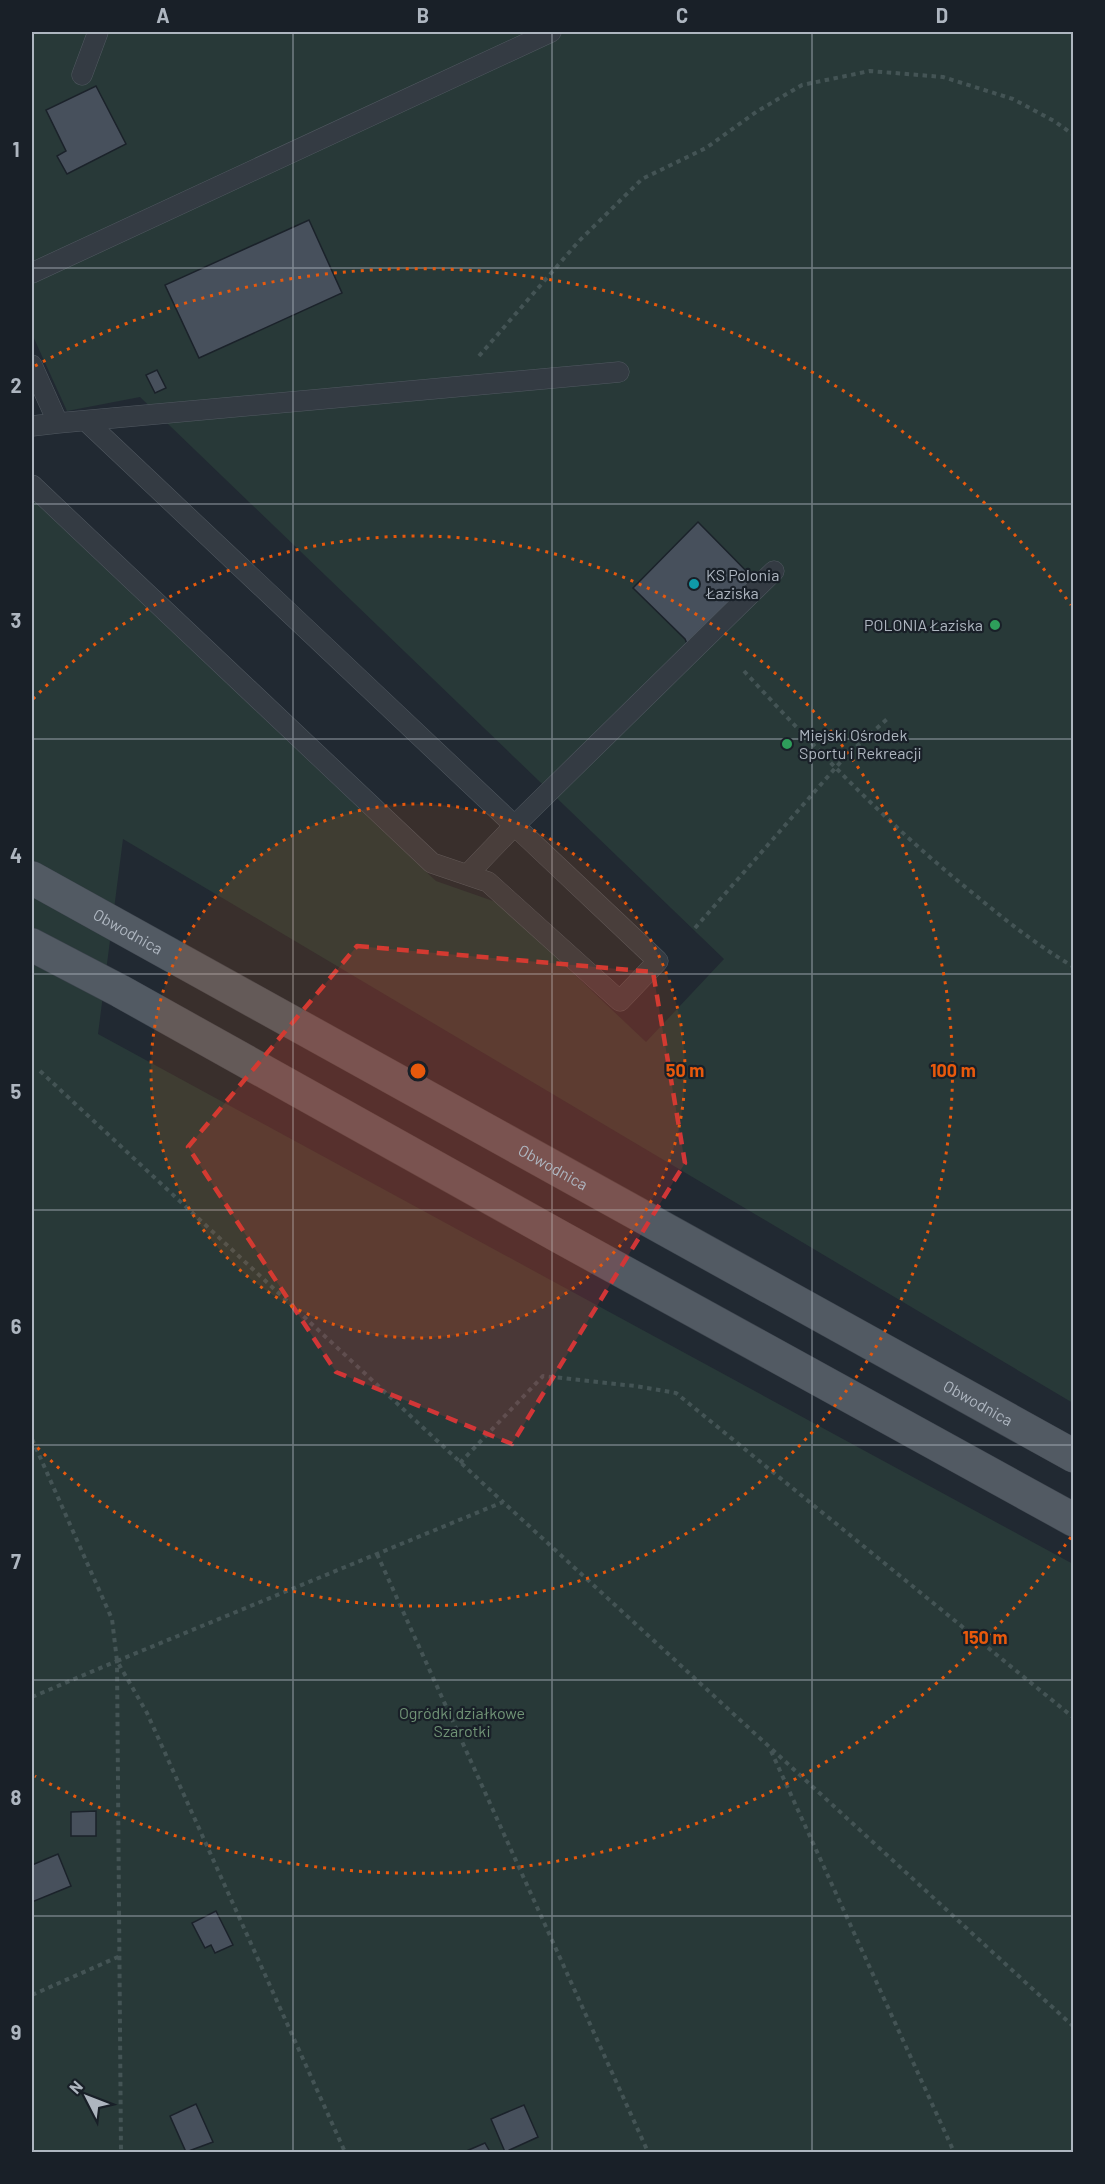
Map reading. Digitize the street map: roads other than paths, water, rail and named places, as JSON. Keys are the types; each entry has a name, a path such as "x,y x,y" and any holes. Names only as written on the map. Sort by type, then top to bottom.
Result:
{"main road":[{"name":"Obwodnica","path":"32,878 1074,1456"},
{"path":"32,945 130,996 562,1238 1074,1520"}],"lane":[{"path":"82,75 98,32"},
{"path":"32,273 551,32"},
{"path":"32,365 58,423"},
{"path":"32,426 619,372"},
{"path":"32,485 432,863 488,882 621,1001 658,961 86,421"},
{"path":"467,875 774,571"}],"place":[{"name":"KS Polonia Łaziska","path":"694,584"},
{"name":"POLONIA Łaziska","path":"995,625"},
{"name":"Miejski Ośrodek Sportu i Rekreacji","path":"787,744"}],"park label":[{"name":"Ogródki działkowe Szarotki","path":"462,1722"}]}
